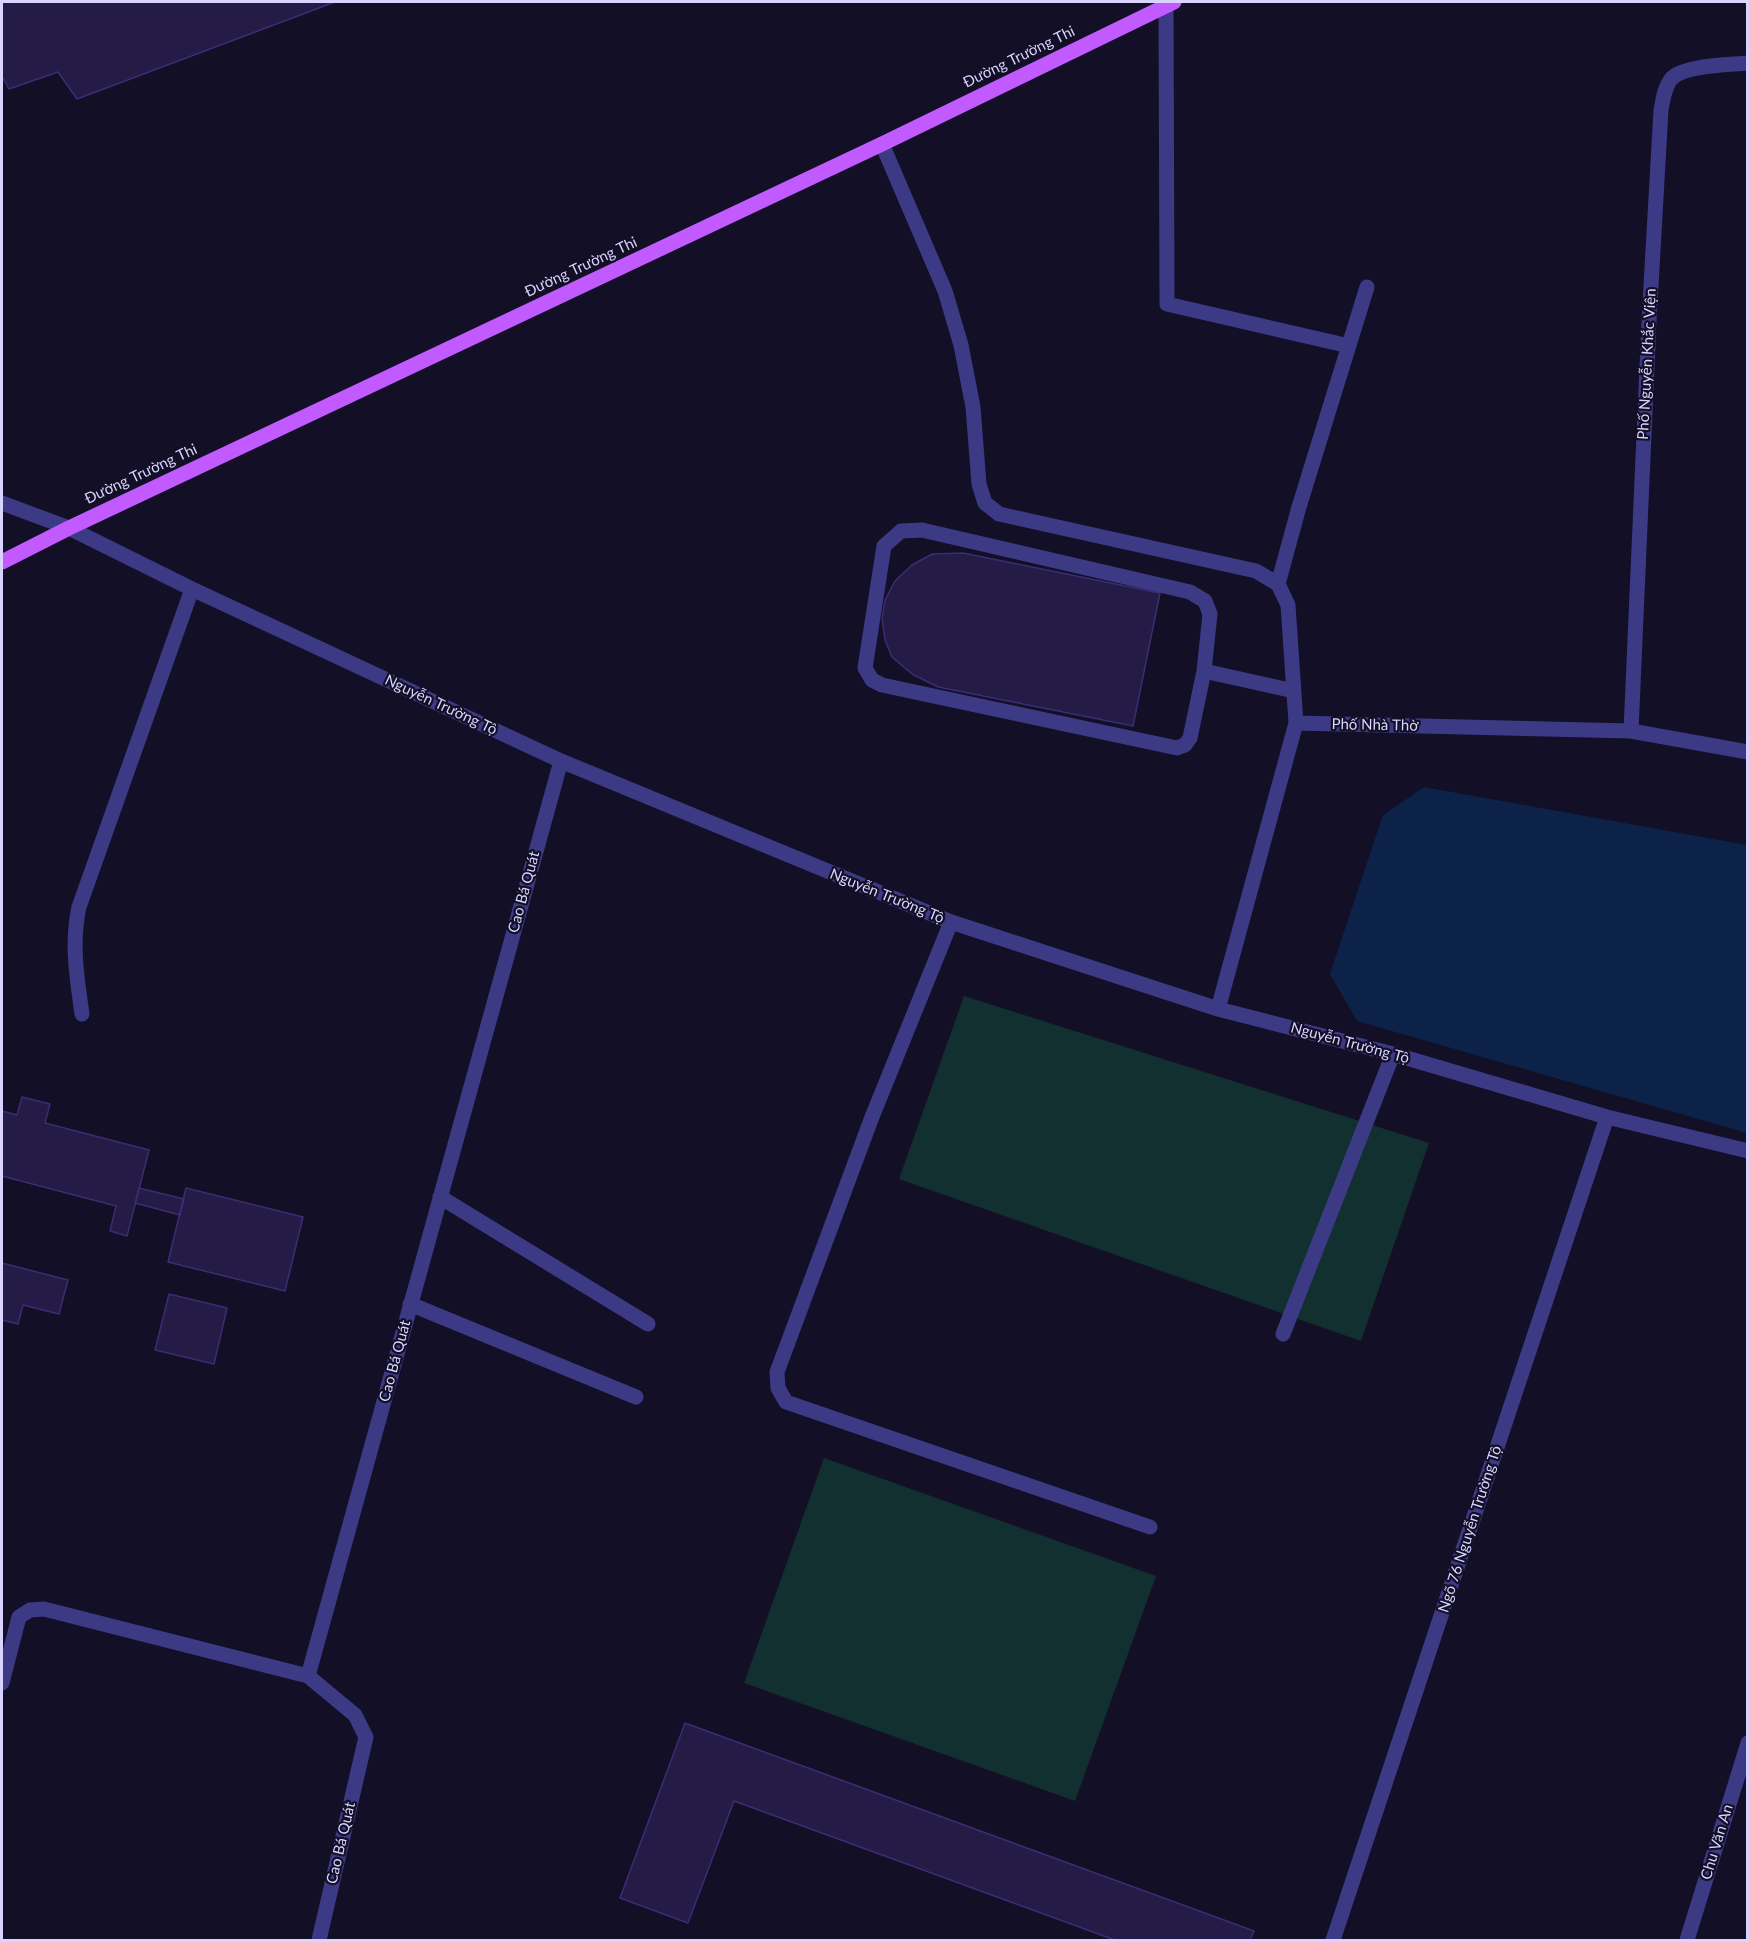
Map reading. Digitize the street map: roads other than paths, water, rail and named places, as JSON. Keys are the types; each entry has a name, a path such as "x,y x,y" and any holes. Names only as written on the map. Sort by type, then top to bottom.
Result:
{"main road":[{"name":"Đường Trường Thi","path":"2,562 69,528 882,144 1169,3"}],"street":[{"path":"1169,3 1167,304 1349,346"},
{"name":"Phố Nguyễn Khắc Viện","path":"1631,731 1649,321 1661,110 1665,90 1672,78 1685,70 1748,63"},
{"path":"882,144 945,291 961,345 973,406 979,484 985,503 999,514 1256,571 1278,584 1288,604 1296,723 1218,1009"},
{"path":"1278,584 1299,507 1367,287"},
{"name":"Nguyễn Trường Tộ","path":"2,503 69,528 192,589 561,761 951,922 1218,1009 1393,1054 1607,1117 1748,1151"},
{"path":"922,530 1190,592 1205,601 1210,614 1204,670 1190,738 1185,745 1177,748 882,685 872,680 865,668 884,546 901,531 922,530"},
{"path":"81,1014 74,950 75,925 79,907 192,589"},
{"path":"1204,670 1294,691"},
{"name":"Phố Nhà Thờ","path":"1296,723 1631,731 1748,752"},
{"name":"Cao Bá Quát","path":"319,1941 366,1737 356,1715 308,1676 561,761"},
{"path":"951,922 872,1117 777,1372 778,1388 786,1402 1150,1527"},
{"path":"1283,1334 1393,1054"},
{"name":"Ngõ 76 Nguyễn Trường Tộ","path":"1333,1941 1607,1117"},
{"path":"440,1197 648,1324"},
{"path":"410,1304 636,1397"},
{"path":"2,1683 20,1617 30,1610 44,1609 308,1676"},
{"name":"Chu Văn An","path":"1687,1941 1746,1752"}],"water":[{"path":"1424,787 1747,845 1747,1133 1357,1021 1330,974 1383,815"}]}
